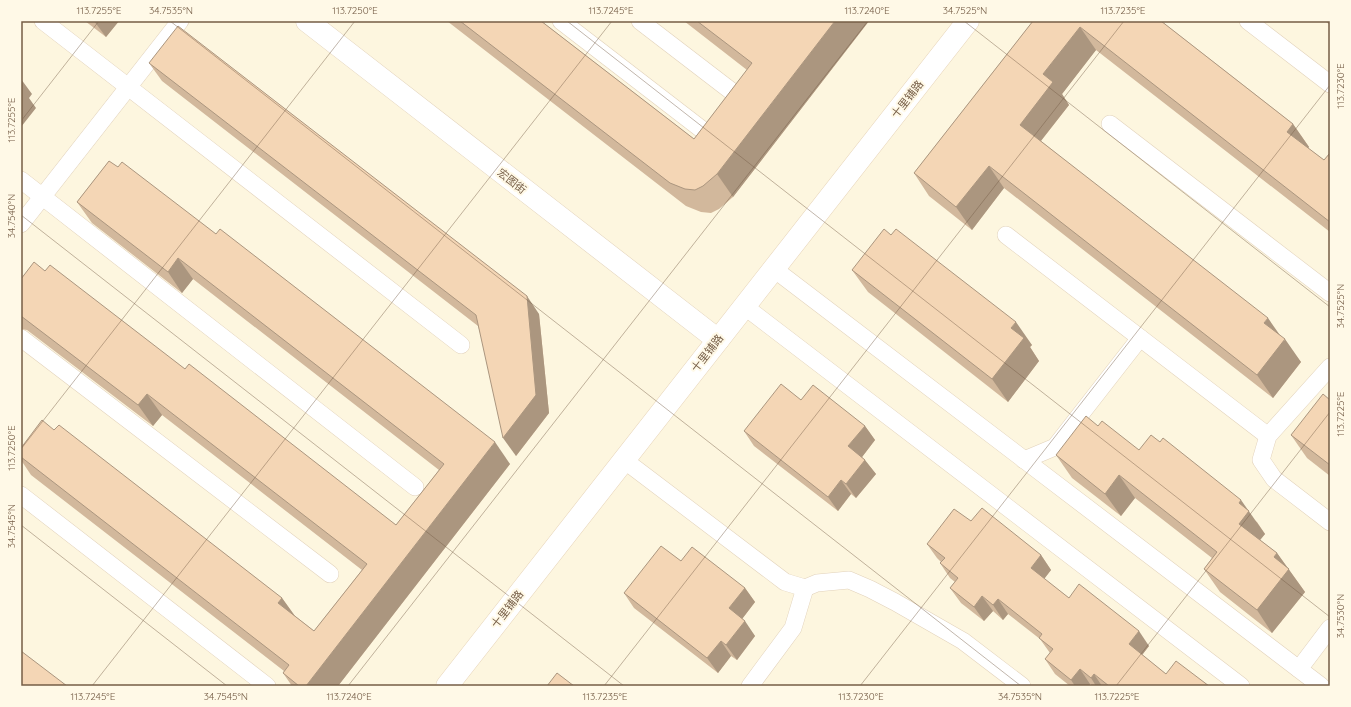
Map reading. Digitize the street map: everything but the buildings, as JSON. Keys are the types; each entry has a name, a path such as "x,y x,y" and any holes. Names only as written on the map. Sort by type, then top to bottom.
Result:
{"street":[{"name":"宏图街","path":"307,21 718,340"},
{"name":"十里铺路","path":"447,686 968,21"}],"lane":[{"path":"43,21 461,345"},
{"path":"21,224 180,21"},
{"path":"561,21 709,135 739,97 640,21"},
{"path":"1248,21 1330,84"},
{"path":"1110,124 1330,292"},
{"path":"21,180 415,487"},
{"path":"1006,235 1268,436"},
{"path":"774,269 1321,686"},
{"path":"744,306 1241,686"},
{"path":"21,338 330,574"},
{"path":"1024,460 1054,447 1140,338"},
{"path":"1330,367 1268,436 1261,460 1274,479 1330,522"},
{"path":"624,460 785,582 805,588 816,583 848,580 870,589 896,602 962,641 1022,686"},
{"path":"21,495 267,686"},
{"path":"750,686 793,628 805,588"},
{"path":"1299,669 1330,628"}]}
